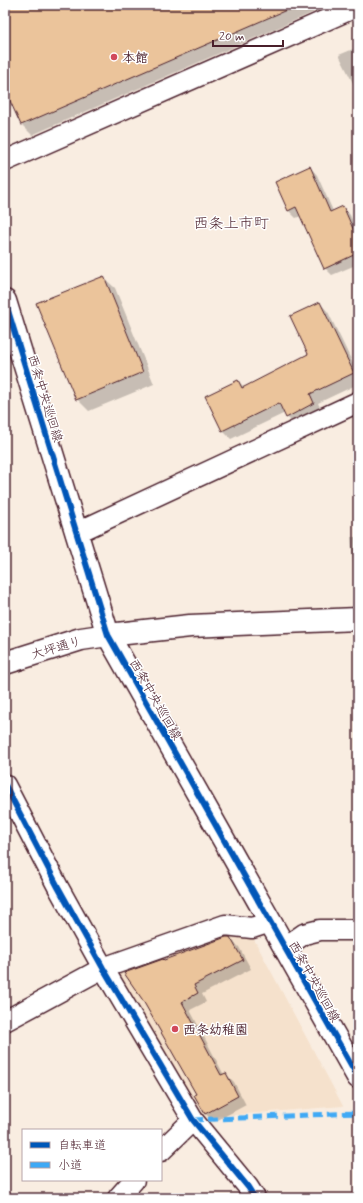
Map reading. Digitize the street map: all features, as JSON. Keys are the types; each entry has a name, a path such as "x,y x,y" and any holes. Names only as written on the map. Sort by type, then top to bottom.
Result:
{"street":[{"path":"5,161 358,6"},
{"name":"西条中央巡回線","path":"5,301 108,635 358,1077"},
{"path":"76,533 358,402"},
{"name":"大坪通り","path":"5,662 81,639 108,635 190,626 358,619"},
{"path":"5,785 103,968 193,1120 248,1187 255,1198"},
{"path":"5,1021 103,968 225,925 252,928 270,922"},
{"path":"284,948 304,934 320,930 358,930"},
{"path":"162,1150 193,1120"},
{"path":"118,1198 133,1181"}],"shaded area":[{"path":"222,932 250,932 343,1106 199,1118 113,969"}],"building":[{"name":"本館","path":"5,5 298,5 21,125 5,90"},
{"path":"310,166 330,212 343,206 358,240 358,253 324,269 296,207 288,211 275,182"},
{"path":"104,276 143,372 76,400 36,303"},
{"path":"320,302 354,373 310,394 314,403 286,418 279,403 222,431 205,396 238,380 242,388 308,354 290,316"},
{"path":"226,937 230,937 243,960 194,985 198,993 182,1002 221,1075 226,1073 238,1096 205,1114 194,1095 196,1094 142,999 124,973"}],"marked path":[{"path":"193,1120 356,1113"}],"cycle path":[{"path":"5,301 108,635 358,1077"},
{"path":"5,785 58,887 103,968 193,1120 248,1187 255,1198"}],"place":[{"name":"本館","path":"114,57"},
{"name":"西条幼稚園","path":"175,1029"}],"district":[{"name":"西条上市町","path":"231,223"}]}
